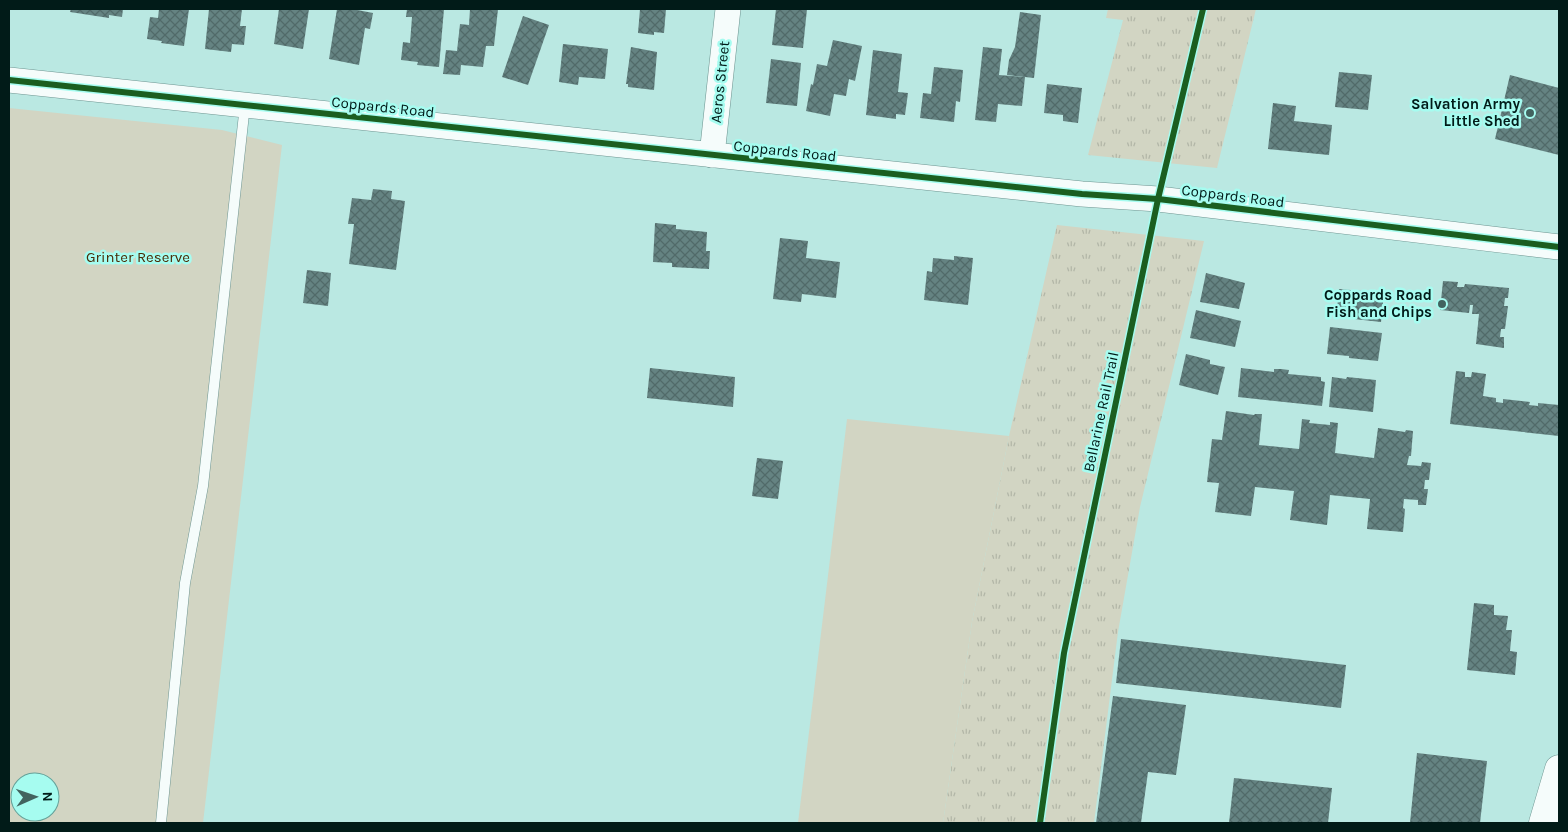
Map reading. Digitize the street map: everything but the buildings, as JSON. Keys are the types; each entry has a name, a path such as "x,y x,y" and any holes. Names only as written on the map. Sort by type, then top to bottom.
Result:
{"highway":[{"path":"1542,823 1559,769"}],"street":[{"name":"Aeros Street","path":"712,155 728,9"},
{"name":"Coppards Road","path":"9,80 1082,194 1158,199 1559,247"}],"lane":[{"path":"161,823 185,583 203,486 245,105"}],"green space":[{"path":"1108,9 1256,9 1217,168 1088,155 1123,20 1106,18"},
{"name":"Grinter Reserve","path":"9,108 222,130 282,145 203,823 9,823"},
{"path":"1057,225 1204,241 1140,507 1118,632 1094,823 943,823 972,622 1009,436"},
{"path":"847,419 1009,436 972,622 943,823 798,823"}],"cycle path":[{"name":"Bellarine Rail Trail","path":"1040,823 1064,653 1158,199 1203,9"},
{"path":"9,80 1082,194 1158,199 1559,247"}],"place":[{"name":"Salvation Army Little Shed","path":"1530,113"},
{"name":"Coppards Road Fish and Chips","path":"1442,304"}]}
